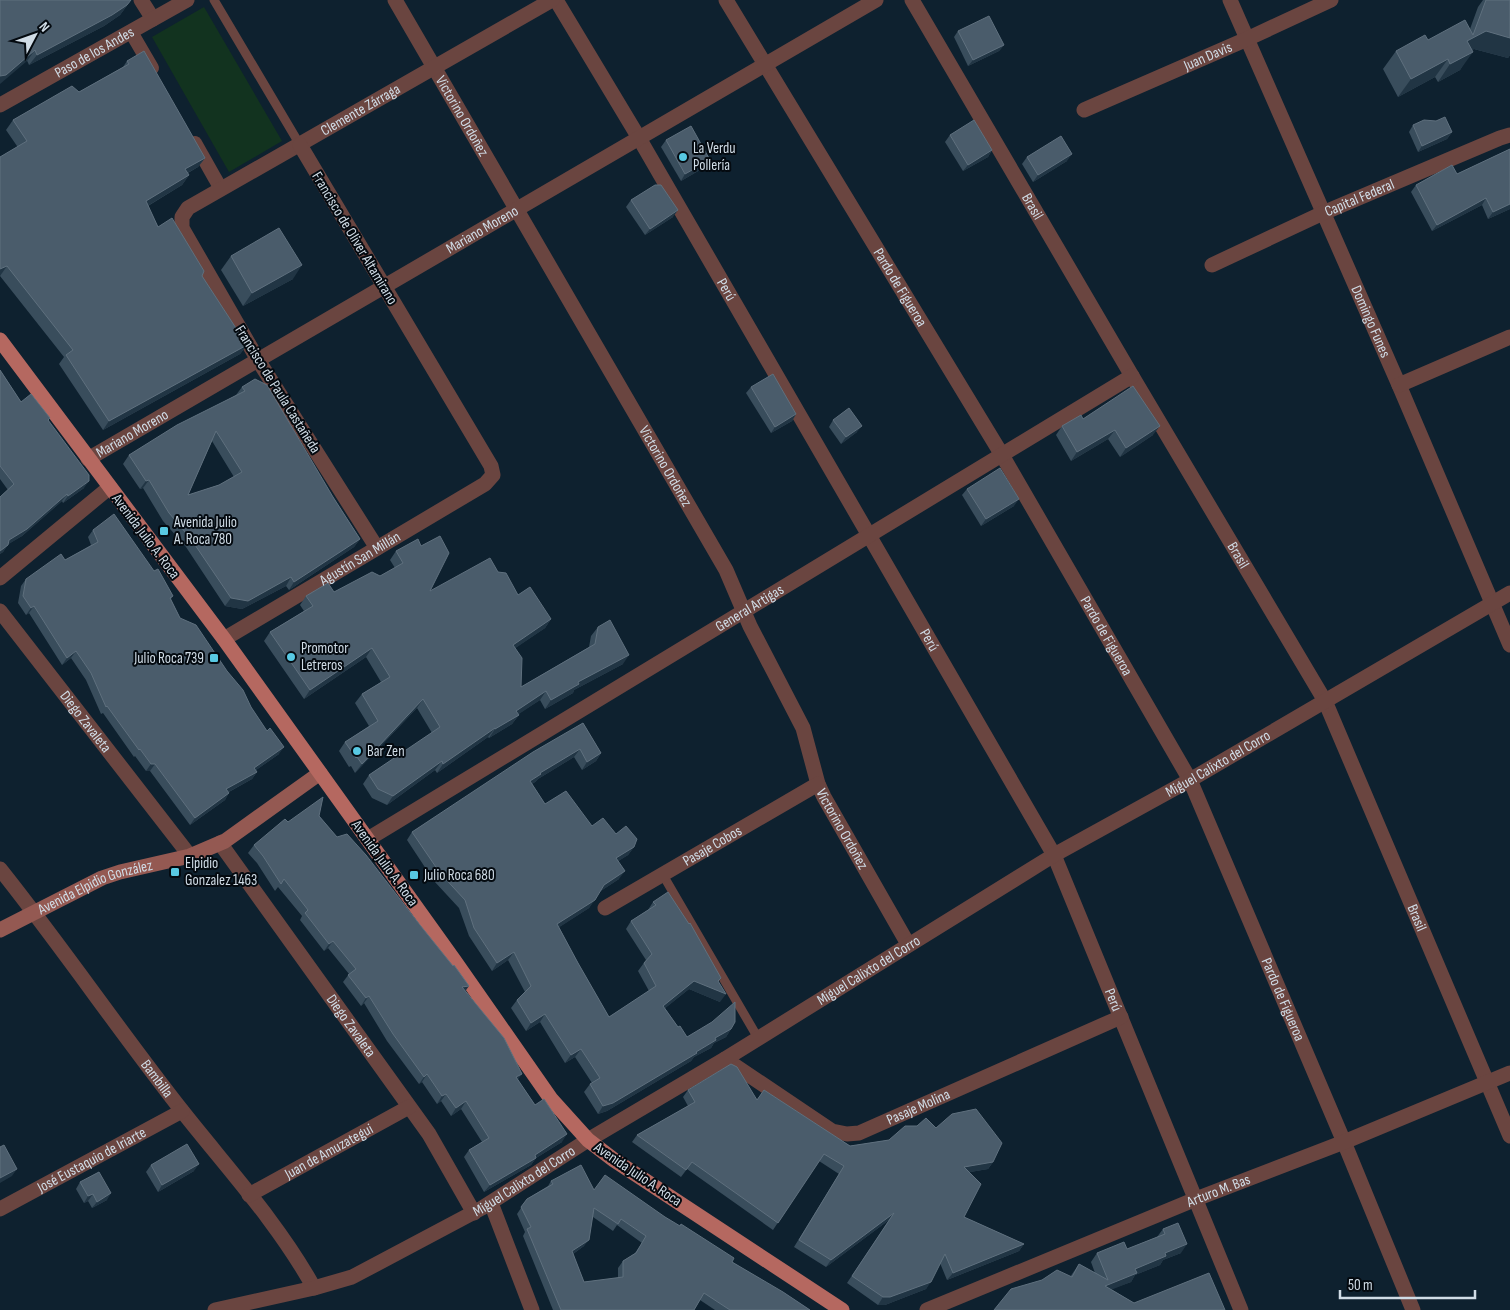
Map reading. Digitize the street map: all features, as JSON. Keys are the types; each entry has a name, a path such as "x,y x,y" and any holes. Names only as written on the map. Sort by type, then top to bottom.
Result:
{"main road":[{"name":"Avenida Julio A. Roca","path":"0,340 224,640 368,839 550,1098 588,1140 614,1160 842,1310"},
{"name":"Avenida Elpidio González","path":"0,930 102,878 190,856 220,843 320,773"}],"street":[{"path":"141,0 153,19"},
{"name":"Paso de los Andes","path":"0,105 187,0"},
{"name":"Victorino Ordoñez","path":"395,0 726,570 745,609 750,626 803,728 818,784 824,797 908,944"},
{"name":"Clemente Zárraga","path":"182,228 182,217 188,208 554,0"},
{"name":"Perú","path":"554,0 639,138 1054,855 1242,1310"},
{"name":"Pardo de Figueroa","path":"726,0 1002,455 1190,780 1344,1142 1413,1310"},
{"name":"Mariano Moreno","path":"88,459 876,0"},
{"name":"Brasil","path":"912,0 1325,701 1510,1136"},
{"name":"Domingo Funes","path":"1230,0 1399,385 1510,645"},
{"name":"Juan Davis","path":"1084,110 1248,39 1331,0"},
{"path":"131,32 159,82"},
{"path":"188,131 221,189"},
{"name":"Capital Federal","path":"1212,265 1323,213 1500,138 1510,136"},
{"name":"Francisco de Oliver Altamirano","path":"300,145 491,466 493,476"},
{"name":"Francisco de Paula Castañeda","path":"182,228 258,360 376,548"},
{"path":"1399,385 1510,337"},
{"name":"General Artigas","path":"368,839 1132,376"},
{"name":"Agustín San Millán","path":"224,640 486,484 493,476"},
{"path":"0,578 110,487"},
{"name":"Miguel Calixto del Corro","path":"215,1310 314,1288 352,1277 474,1213 588,1140 726,1059 908,944 1054,855 1190,780 1510,593"},
{"name":"Diego Zavaleta","path":"0,611 190,856"},
{"name":"Pasaje Cobos","path":"605,908 818,784"},
{"name":"Diego Zavaleta","path":"220,843 429,1134 474,1213"},
{"name":"Bambilla","path":"0,869 182,1111 298,1259 314,1288"},
{"name":"Pasaje Molina","path":"726,1059 832,1131 847,1134 859,1132 1121,1017"},
{"name":"Arturo M. Bas","path":"927,1310 1196,1199 1344,1142 1510,1072"},
{"name":"Juan de Amuzategui","path":"249,1195 409,1107"},
{"name":"José Eustaquio de Iriarte","path":"0,1209 182,1111"},
{"path":"491,1203 532,1310"}],"lane":[{"name":"Francisco de Oliver Altamirano","path":"214,0 300,145"},
{"path":"662,875 758,1038"}],"green space":[{"path":"204,7 282,141 229,172 152,37"}],"building":[{"path":"0,0 131,0 112,15 37,55 35,50 6,75 0,76"},
{"path":"1486,0 1510,0 1510,38 1486,31 1467,41 1473,52 1450,64 1448,59 1411,79 1396,51 1425,35 1428,40 1465,20 1473,35"},
{"path":"989,16 1004,45 973,60 958,31"},
{"path":"144,51 205,158 185,169 189,175 146,201 158,227 172,218 204,271 202,276 247,345 109,421 66,355 73,350 7,266 0,269 0,157 27,141 13,120 72,86 79,92 129,64 127,61"},
{"path":"1445,117 1452,132 1422,146 1413,125 1424,120 1436,121"},
{"path":"974,120 992,150 968,165 950,135"},
{"name":"La Verdu Pollería","path":"691,126 710,160 685,174 666,140"},
{"path":"1061,136 1072,154 1038,175 1027,157"},
{"path":"1510,149 1510,204 1493,212 1486,198 1437,225 1416,185 1452,165 1457,174"},
{"path":"655,185 661,185 678,210 650,229 631,200"},
{"path":"279,228 302,265 252,293 231,256"},
{"path":"0,370 21,402 31,394 89,475 89,481 68,496 67,494 27,529 9,540 8,545 0,551 0,497 14,484 0,466"},
{"path":"773,374 796,414 775,427 751,387"},
{"path":"255,379 267,385 360,539 294,582 291,577 248,601 231,598 191,539 169,513 149,480 146,481 129,455 177,425 245,391 242,387","holes":["216,431 242,472 219,485 188,495"]},
{"path":"1133,386 1160,426 1126,448 1115,430 1077,452 1062,426 1081,415 1083,419"},
{"path":"849,408 862,426 846,437 833,420"},
{"path":"1000,468 1019,499 986,519 967,489"},
{"path":"114,514 154,571 158,569 173,596 170,598 180,618 196,625 227,671 243,690 251,707 267,731 270,728 284,747 254,768 257,772 226,789 229,793 195,818 155,764 151,764 106,707 91,673 76,651 67,658 34,606 31,608 23,596 26,579 61,554 65,560 98,542 93,530"},
{"path":"440,536 449,553 430,591 490,558 498,572 506,573 518,595 530,587 551,619 513,645 522,658 521,687 595,644 598,627 610,620 629,655 578,682 579,684 551,700 546,691 516,711 519,715 495,728 443,764 442,761 393,796 378,789 369,775 440,727 423,699 362,764 345,742 378,721 362,694 390,677 372,648 310,690 270,632 313,606 306,596 328,583 334,592 372,572 380,576 403,563 396,551 418,539 421,546"},
{"path":"583,723 601,753 587,762 580,749 530,781 545,804 566,791 592,826 603,818 616,834 626,826 637,839 634,847 616,858 625,871 604,885 595,900 557,924 578,963 609,1017 656,986 644,963 652,954 631,921 656,905 653,902 668,892 690,923 721,978 718,981 726,994 694,981 663,1006 687,1037 712,1022 735,1002 735,1022 731,1029 715,1038 716,1040 697,1053 613,1103 603,1106 590,1084 600,1078 581,1049 571,1055 545,1014 531,1023 517,1000 531,986 514,952 497,963 474,928 465,900 440,873 412,832 533,752"},
{"path":"323,797 319,816 337,837 347,834 454,965 469,986 462,987 504,1038 522,1074 516,1077 535,1105 544,1099 567,1134 535,1155 536,1158 490,1185 469,1150 489,1138 466,1101 456,1108 446,1094 442,1096 427,1074 424,1077 369,996 366,998 348,975 356,969 333,941 329,944 305,913 308,910 284,879 281,884 254,845 285,819 288,822"},
{"path":"731,1064 737,1067 757,1100 764,1090 850,1146 889,1140 905,1126 917,1126 926,1118 936,1128 952,1114 976,1109 1002,1143 993,1162 964,1167 981,1184 964,1217 1024,1244 953,1273 945,1254 931,1282 890,1297 883,1297 852,1276 894,1213 831,1260 799,1240 844,1166 824,1154 778,1223 692,1162 686,1170 637,1135 695,1102 688,1090"},
{"path":"187,1144 199,1164 162,1185 151,1165"},
{"path":"4,1145 17,1169 0,1178 0,1147"},
{"path":"581,1165 594,1190 605,1175 665,1217 680,1226 681,1224 734,1258 732,1262 810,1310 730,1310 704,1293 694,1310 561,1310 527,1229 531,1227 521,1207 527,1199 553,1184 551,1181","holes":["594,1208 618,1224 621,1219 646,1236 636,1253 623,1261 623,1277 584,1282 572,1251 589,1240"]},
{"path":"99,1172 111,1193 97,1202 93,1194 88,1196 80,1182"},
{"path":"1178,1223 1187,1244 1165,1253 1166,1256 1135,1269 1137,1273 1105,1286 1134,1303 1209,1273 1225,1310 994,1310 1011,1289 1042,1280 1057,1270 1072,1277 1079,1264 1108,1280 1097,1253 1124,1242 1127,1249 1165,1234 1163,1229"}],"place":[{"name":"La Verdu Pollería","path":"683,157"},
{"name":"Avenida Julio A. Roca 780","path":"164,531"},
{"name":"Promotor Letreros","path":"291,657"},
{"name":"Julio Roca 739","path":"214,658"},
{"name":"Bar Zen","path":"357,751"},
{"name":"Elpidio Gonzalez 1463","path":"175,872"},
{"name":"Julio Roca 680","path":"414,875"}]}
